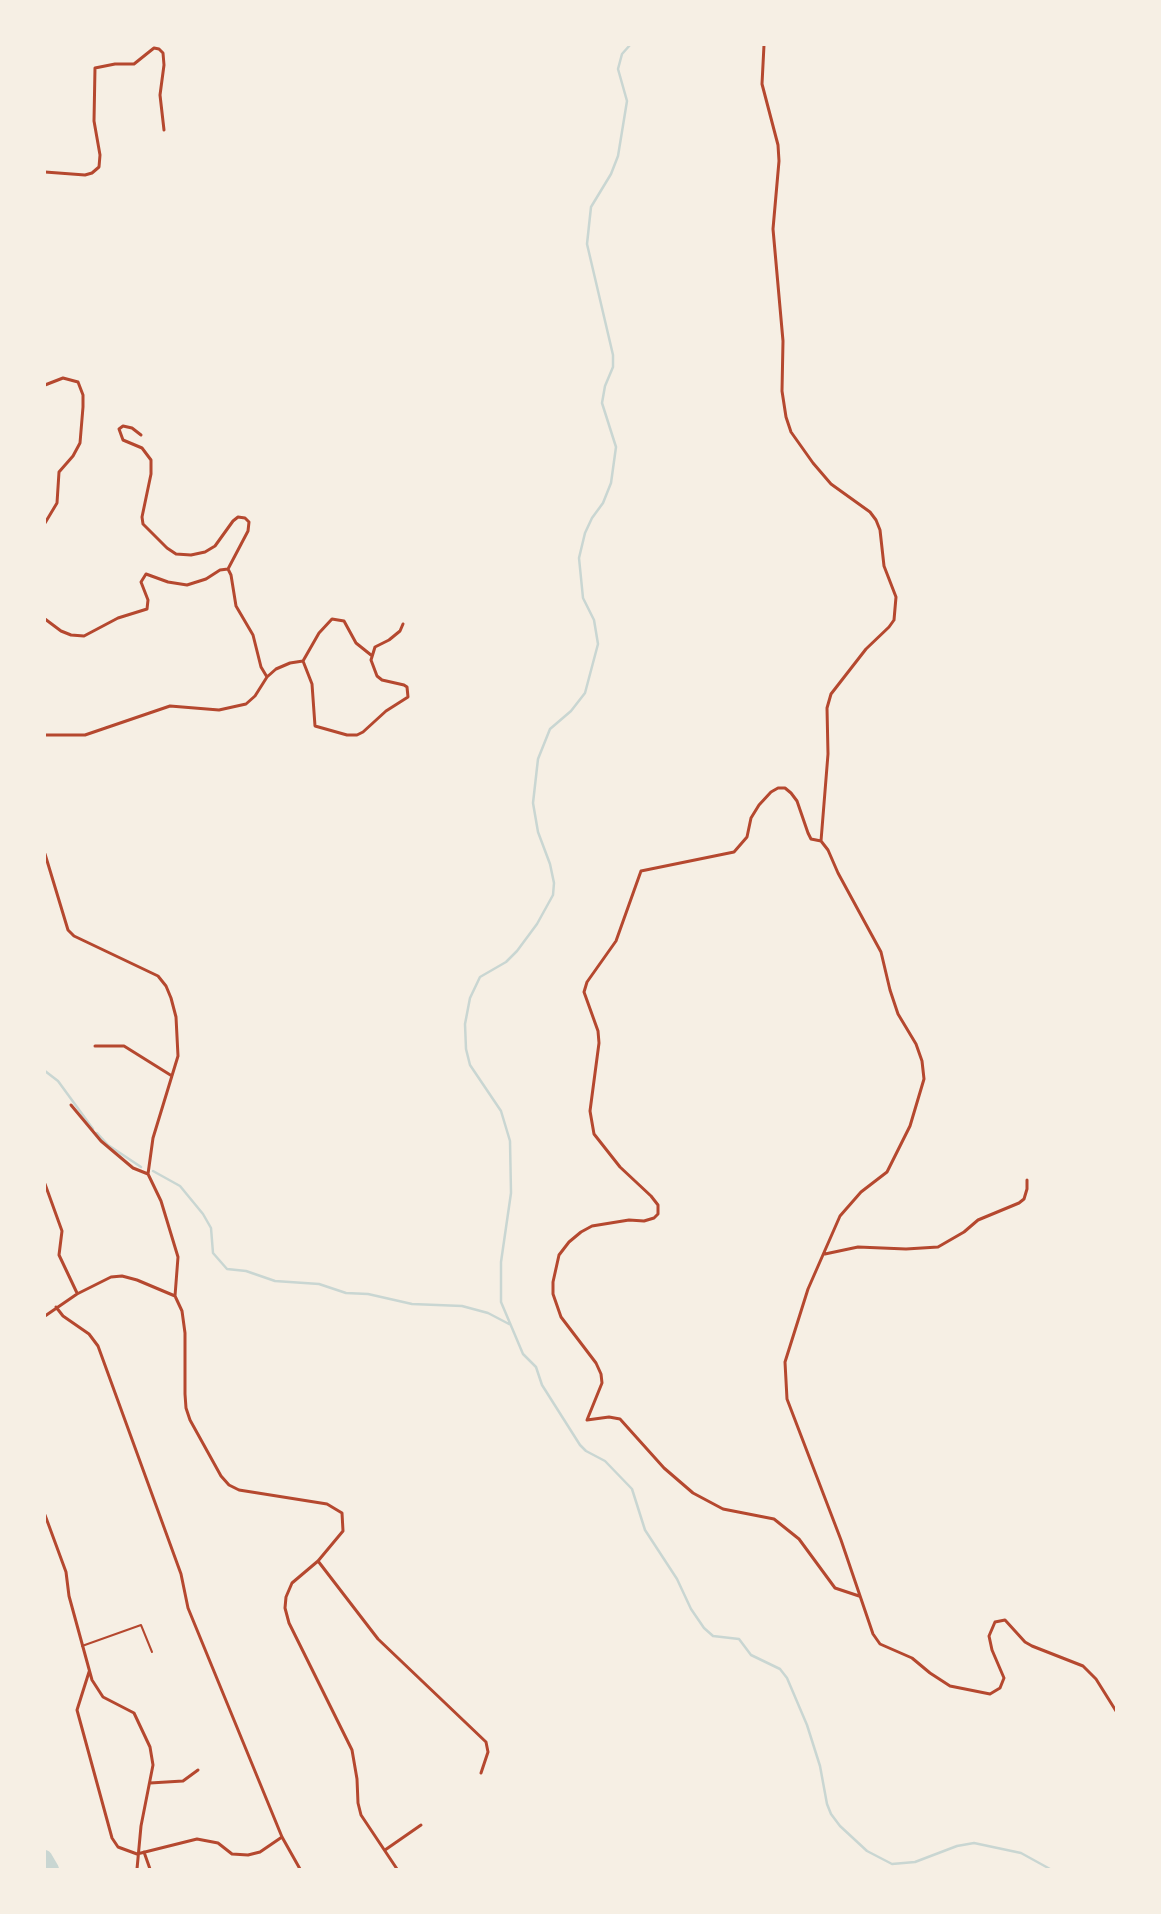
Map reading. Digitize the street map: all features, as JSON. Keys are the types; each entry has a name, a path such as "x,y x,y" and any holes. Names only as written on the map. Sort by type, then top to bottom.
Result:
{"street":[{"path":"764,45 762,84 778,153 773,229 783,341 782,391 786,417 791,432 813,464 831,484 870,512 876,520 880,530 884,566 896,598 894,620 866,649 831,694 827,708 828,754 821,841"},
{"path":"45,172 85,175 92,173 99,167 100,155 94,121 95,68 115,64 134,64 154,48 159,48 164,53 160,95 164,130"},
{"path":"45,385 63,378 78,382 83,395 84,407 80,443 73,456 59,472 57,503 45,523"},
{"path":"141,435 132,428 123,426 119,429 123,440 146,451 151,460 151,474 142,517 143,524 167,548 176,554 191,555 205,552 215,546 233,521 238,517 244,518 249,522 248,531 228,569"},
{"path":"45,618 61,631 71,635 84,636 118,618 147,609 148,600 141,582 146,574 173,584 187,585 206,579 220,570 228,569"},
{"path":"228,569 231,575 236,606 253,635 261,667 267,677"},
{"path":"45,735 85,735 170,706 228,709 246,704 256,696 267,677 282,666 303,661 319,633 332,619 344,620 356,643 372,655"},
{"path":"303,661 312,684 315,726 347,735 357,735 363,732 386,711 408,697 407,687 404,684 382,680 377,676 372,655 375,647 389,640 400,630 403,624"},
{"path":"860,1596 835,1588 799,1539 774,1518 723,1509 703,1500 664,1468 620,1419 609,1417 586,1420 602,1383 602,1374 561,1317 553,1294 554,1268 559,1255 569,1242 581,1232 592,1226 629,1220 644,1220 654,1218 658,1214 658,1204 652,1196 620,1168 594,1134 590,1111 599,1043 598,1031 584,992 587,982 616,941 641,870 734,852 747,837 751,818 759,805 771,792 778,788 785,788 791,793 797,801 811,839 821,841 828,850 838,873 881,952 898,1014 916,1044 922,1061 924,1079 910,1126 887,1172 861,1192 840,1216 808,1288 785,1362 787,1399 860,1596 873,1634 880,1644 912,1658 950,1686 990,1694 1004,1683 1004,1673 992,1650 990,1636 995,1622 1005,1620 1025,1642 1045,1652 1083,1666 1096,1679 1116,1711"},
{"path":"45,854 68,930 74,936 148,969 158,976 166,986 176,1017 177,1060 153,1138 148,1174 161,1201 178,1258 175,1296 182,1311 185,1333 184,1394 186,1408 221,1476 234,1488 327,1504 338,1509 344,1518 343,1531 318,1561 292,1584 286,1597 285,1608 289,1623 352,1750 361,1815 397,1869"},
{"path":"95,1046 124,1046 172,1076"},
{"path":"72,1105 101,1141 133,1168 148,1174"},
{"path":"824,1254 858,1247 938,1248 964,1232 978,1220 1019,1203 1024,1199 1028,1189 1027,1180"},
{"path":"45,1184 62,1232 59,1255 78,1294"},
{"path":"45,1316 48,1311 111,1277 122,1276 175,1296"},
{"path":"56,1307 63,1316 89,1334 98,1346 181,1574 188,1608 282,1836 300,1869"},
{"path":"45,1515 66,1572 69,1596 82,1646 89,1672 97,1691 103,1697 130,1710 139,1721 152,1756 150,1783 137,1869"},
{"path":"318,1561 378,1639 486,1742 488,1752 482,1773"},
{"path":"89,1672 76,1710 114,1844 138,1854 197,1839 218,1843 232,1854 254,1855 282,1836"},
{"path":"150,1783 188,1780 198,1770"},
{"path":"385,1850 421,1825"},
{"path":"144,1852 150,1869"}],"lane":[{"path":"82,1646 140,1624 152,1652"}],"waterway":[{"path":"630,45 622,54 618,69 627,101 618,156 611,174 591,207 587,244 613,355 613,367 605,386 602,403 616,447 611,483 603,503 592,518 585,533 579,558 583,598 594,620 598,644 585,693 571,711 550,729 538,759 533,803 538,832 550,864 554,883 553,895 537,924 517,951 506,962 480,977 470,998 465,1024 466,1049 470,1065 501,1111 510,1141 511,1193 501,1262 501,1302 523,1354 536,1367 542,1385 580,1445 586,1451 605,1461 632,1489 645,1530 677,1579 691,1609 704,1628 713,1636 739,1639 751,1655 780,1669 787,1678 807,1725 820,1766 827,1804 831,1814 840,1826 867,1851 892,1864 915,1862 957,1846 974,1843 1021,1853 1050,1869"},
{"path":"45,1071 58,1081 93,1129"},
{"path":"97,1133 108,1145 141,1167"},
{"path":"153,1171 180,1186 203,1214 211,1228 213,1253 227,1269 246,1271 275,1281 319,1284 346,1293 368,1294 412,1304 462,1306 488,1313 509,1324"},
{"path":"45,1857 52,1869"}]}
